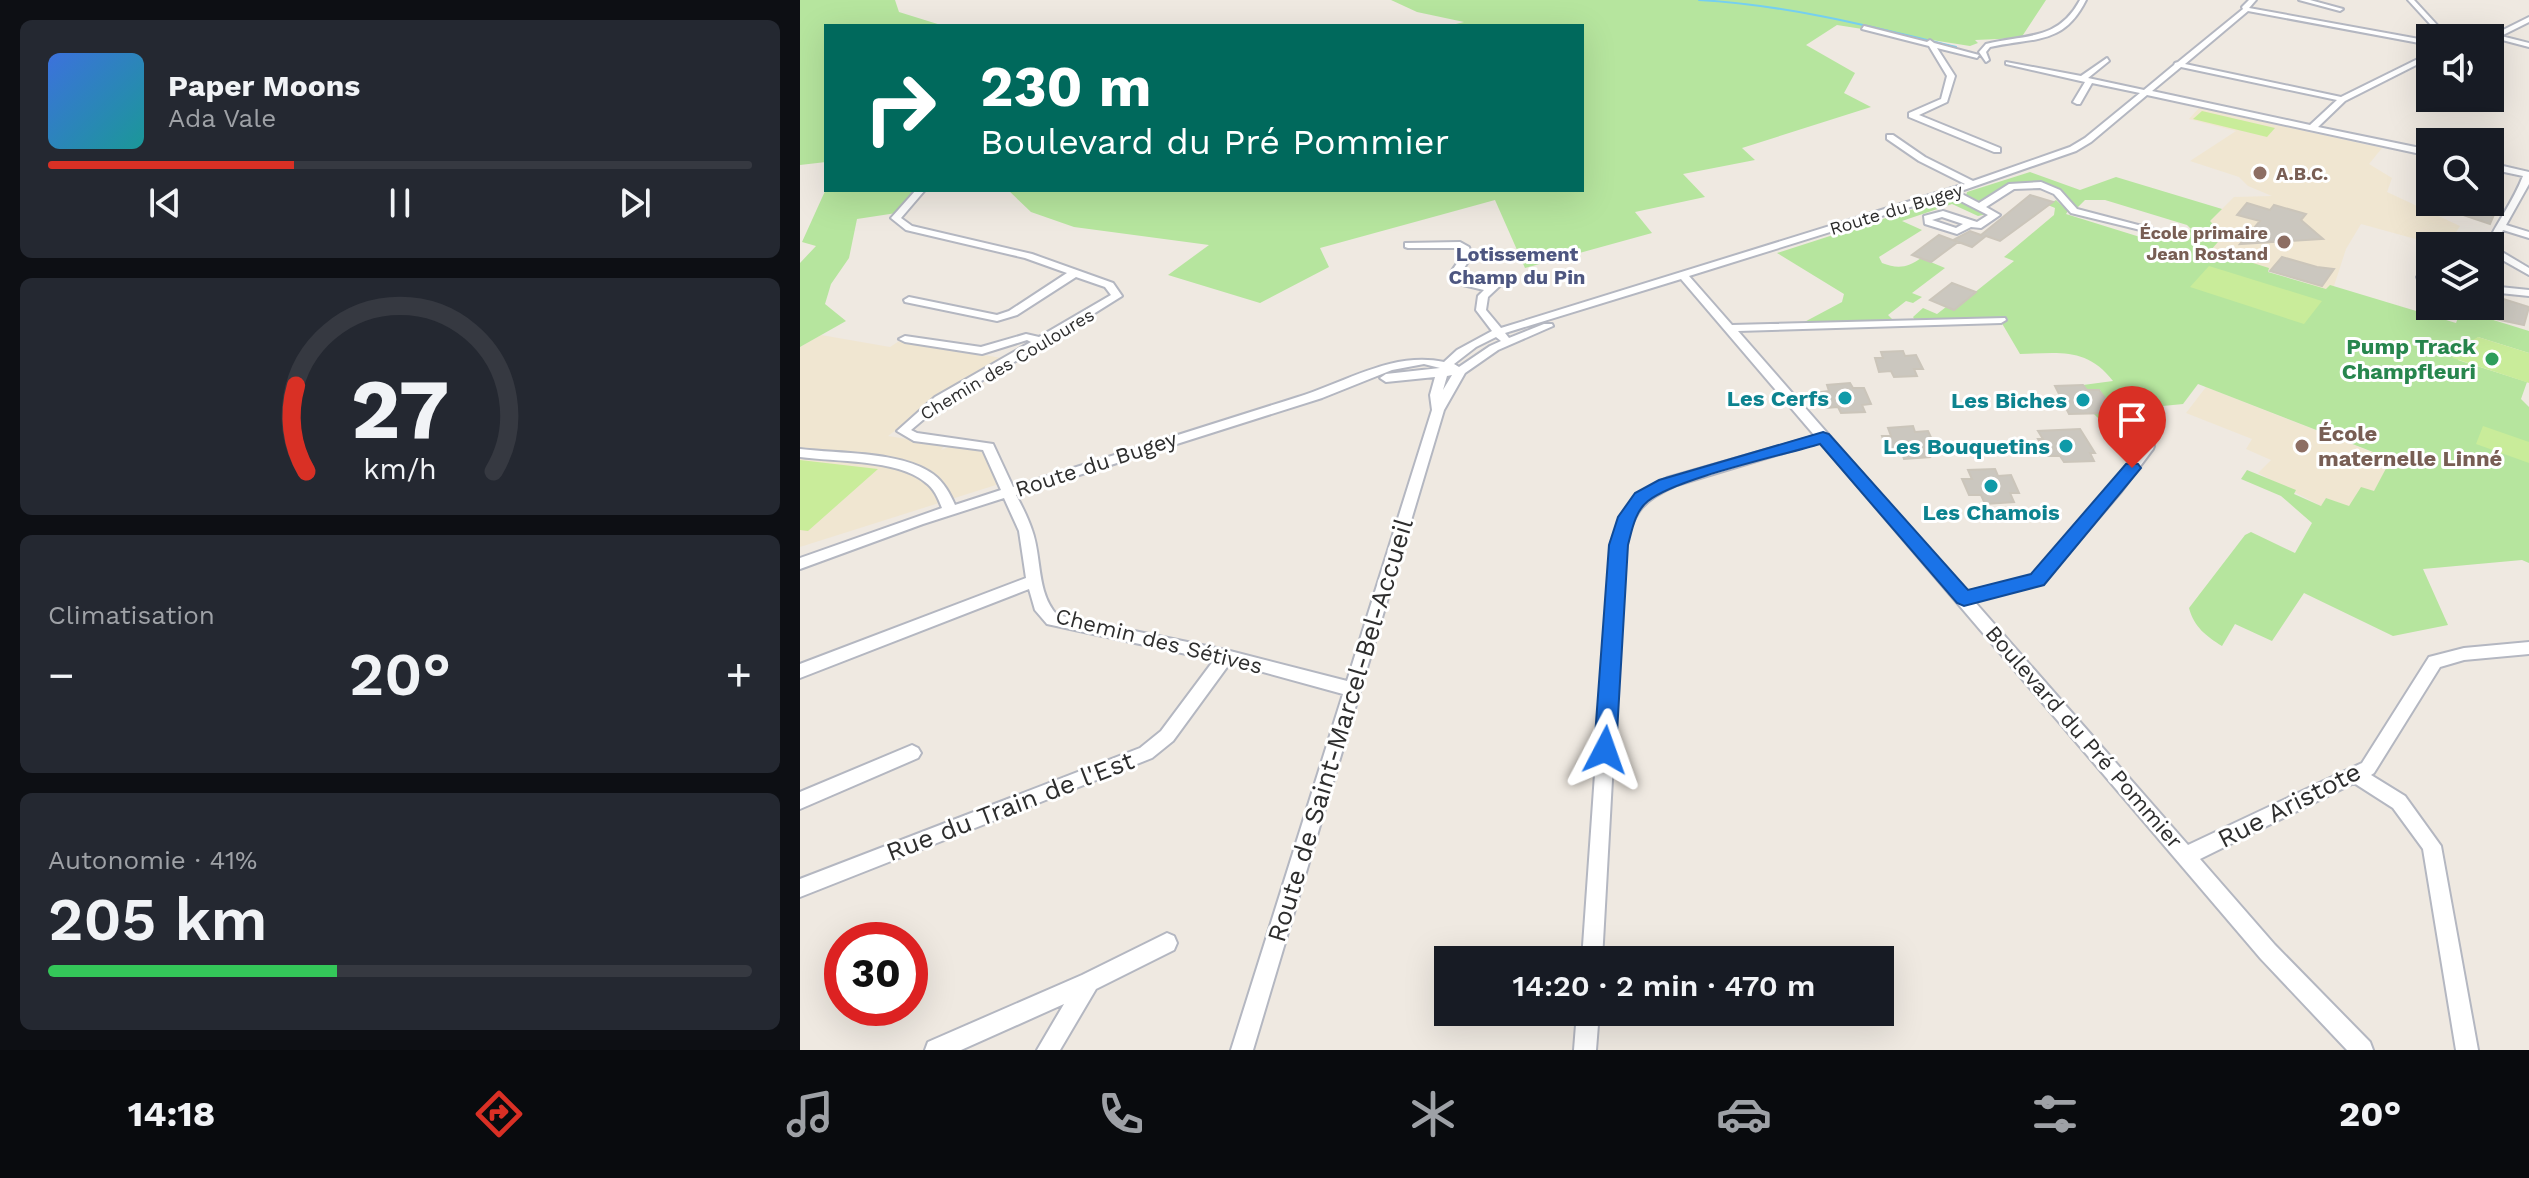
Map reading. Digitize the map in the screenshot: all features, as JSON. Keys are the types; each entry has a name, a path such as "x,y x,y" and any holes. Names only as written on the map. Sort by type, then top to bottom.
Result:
{"street":[{"path":"1985,58 1988,45 2058,31 2075,19 2083,0"},
{"name":"Route du Bugey","path":"1443,368 1463,350 1502,336 1974,185 2073,149 2247,9 2245,7 2253,0"},
{"path":"2302,0 2340,9"},
{"path":"2411,0 2434,24"},
{"path":"2247,9 2416,40"},
{"path":"2504,32 2529,19"},
{"path":"1864,28 1985,58 2416,150"},
{"path":"2504,38 2529,45"},
{"path":"1930,42 1951,76 1944,100 1912,115 1997,150"},
{"path":"2077,102 2086,79 2107,60"},
{"path":"2313,127 2342,99 2416,62"},
{"path":"2177,64 2342,99"},
{"path":"1890,137 1922,159 1974,185"},
{"path":"2504,169 2529,175 2519,200 2499,226 2491,246 2493,251 2529,272"},
{"path":"1979,207 2012,186 2036,185 2057,192 2074,211 2158,233"},
{"name":"Chemin des Couloures","path":"919,192 896,218 909,228 1028,256 1109,285 1117,296 939,400 903,431 914,437 988,447 1009,492"},
{"path":"1950,192 1995,215 1978,226 1971,223"},
{"path":"2499,226 2529,235"},
{"path":"1408,245 1460,245 1466,249 1467,256 1454,275 1467,283 1495,284 1483,296 1481,310 1502,336"},
{"path":"909,300 997,318 1013,313 1075,273"},
{"name":"Boulevard du Pré Pommier","path":"1684,276 1733,328 1823,437 2268,952 2362,1050"},
{"path":"2504,290 2529,293"},
{"path":"1733,328 2001,320"},
{"name":"Route du Bugey","path":"800,564 950,510 1318,395 1345,391 1398,374 1443,368 1460,371 1502,336"},
{"path":"905,339 982,351 1026,337 1043,341"},
{"name":"Route de Saint-Marcel-Bel-Accueil","path":"1438,410 1434,394 1443,368"},
{"name":"Route de Saint-Marcel-Bel-Accueil","path":"1242,1050 1438,410 1460,371"},
{"path":"1593,946 1618,545 1627,517 1641,497 1665,484 1823,437"},
{"path":"1964,598 2037,580 2115,490 2148,446"},
{"path":"800,453 902,467 925,475 944,494 950,510"},
{"name":"Chemin des Sétives","path":"1009,492 1026,531 1034,581 1043,610 1052,620 1226,656 1351,689"},
{"name":"Route du Bugey","path":"800,556 875,536"},
{"path":"800,671 1034,581"},
{"name":"Rue Aristote","path":"2186,856 2368,768 2435,662 2464,654 2529,648"},
{"name":"Rue du Train de l'Est","path":"800,888 1146,753 1167,736 1226,656"},
{"path":"800,801 912,753"},
{"path":"2356,775 2399,802 2432,846 2467,1050"},
{"path":"936,1050 1089,982 1167,943"},
{"path":"1048,1050 1089,982"},
{"path":"1585,1050 1587,1026"}],"shaded area":[{"path":"2199,108 2382,148 2369,164 2392,178 2387,192 2416,206 2416,216 2439,216 2460,226 2456,232 2416,232 2416,239 2361,224 2346,249 2334,286 2326,290 2212,249 2223,235 2210,221 2234,197 2272,196 2248,186 2239,177 2190,161 2236,131 2189,119"},
{"path":"821,335 890,347 899,341 1008,359 936,399 888,436 945,445 941,450 951,446 984,450 999,484 800,547 800,347"},
{"name":"École maternelle Linné","path":"2206,387 2392,460 2374,491 2349,507 2326,498 2321,506 2258,473 2271,460 2246,449 2252,439 2186,413"}],"green space":[{"path":"800,0 895,0 899,12 938,24 824,24 824,162 800,165"},
{"path":"1391,0 2046,0 2021,38 1975,40 1978,43 1970,46 1837,25 1806,45 1855,73 1844,93 1871,107 1742,148 1755,160 1683,174 1705,197 1635,212 1652,233 1525,268 1495,200 1320,248 1329,267 1260,303 1168,275 1209,245 1074,227 1031,212 1010,192 1584,192 1584,24 1456,24 1464,22 1417,12"},
{"path":"2202,111 2275,128 2267,137 2193,119"},
{"path":"2030,172 2080,190 2116,177 2222,209 2210,221 2224,235 2211,250 2269,268 2268,272 2326,289 2330,285 2416,311 2416,320 2456,323 2457,320 2493,320 2529,331 2529,353 2478,337 2458,360 2527,382 2521,399 2529,407 2529,563 2522,560 2423,569 2448,625 2393,636 2304,593 2272,641 2235,624 2222,646 2211,639 2197,626 2189,608 2245,535 2251,532 2295,553 2312,523 2281,496 2241,479 2247,470 2296,490 2294,494 2321,506 2326,498 2349,506 2361,487 2374,491 2391,459 2198,384 2183,404 2163,406 2164,409 2156,417 2139,428 2111,427 2093,413 2108,412 2105,405 2109,405 2100,390 2087,390 2083,385 2113,381 2093,362 2071,354 2020,354 2000,320 1917,323 1913,317 1923,308 1937,314 1946,307 1954,309 2014,261 2004,257 2054,215 2055,208 2048,205 2056,200 2068,211 2066,214 2140,237 2163,234 2181,240 2191,229 2187,225 2105,200 2085,200 2074,211 2062,199 2041,187 2020,188 1982,202 1966,196 1967,192"},
{"path":"825,192 919,192 903,212 857,219 849,258 831,284 825,304 846,321 800,347 800,263 816,246 802,242"},
{"path":"1948,198 1961,200 1987,214 1978,216 1952,204 1902,221 1922,230 1879,257 1882,263 1902,266 1921,258 1945,268 1912,293 1922,297 1913,303 1906,301 1888,315 1896,323 1795,327 1842,302 1844,294 1777,253"},
{"path":"2209,266 2322,301 2304,324 2190,287"},
{"name":"Pump Track Champfleuri","path":"2478,337 2529,353 2529,383 2453,358 2451,353"},
{"path":"2483,426 2529,442 2529,463 2476,444"},
{"path":"800,460 878,469 808,531 800,530"}],"building":[{"path":"2030,195 2053,202 2000,241 1986,236 1972,247 1953,240 1970,231 1981,235"},
{"path":"2247,203 2270,210 2274,205 2306,214 2301,220 2323,239 2240,244 2260,221 2237,215"},
{"path":"2466,216 2493,216 2490,224"},
{"path":"1939,235 1958,242 1931,262 1912,255"},
{"path":"2282,257 2334,269 2322,286 2270,271"},
{"path":"1952,283 1976,292 1954,310 1930,300"},
{"path":"2504,299 2529,307 2524,325 2500,320 2504,320"},
{"path":"1903,351 1905,356 1916,355 1923,369 1914,369 1917,376 1894,377 1891,371 1879,372 1875,358 1883,358 1881,352"},
{"name":"Les Cerfs","path":"1850,383 1853,388 1864,388 1871,404 1862,405 1865,412 1841,413 1838,407 1826,408 1820,392 1829,391 1827,385"},
{"name":"Les Biches","path":"2083,385 2087,390 2099,390 2110,405 2105,406 2109,413 2069,414 2055,386"},
{"path":"1913,426 1915,432 1928,431 1936,448 1926,448 1930,457 1904,459 1902,453 1888,453 1882,436 1891,436 1888,428"},
{"name":"Les Bouquetins","path":"2080,429 2095,453 2090,453 2094,461 2064,462 2060,456 2048,456 2038,439 2043,439 2038,431"},
{"name":"Les Chamois","path":"1995,469 1998,476 2011,475 2019,493 2010,493 2014,502 1985,504 1981,495 1969,495 1962,479 1972,479 1968,470"}],"waterway":[{"path":"1699,0 1796,12 1956,47"}],"place":[{"name":"A.B.C.","path":"2260,173"},
{"name":"École primaire Jean Rostand","path":"2284,242"},
{"name":"Pump Track Champfleuri","path":"2492,359"},
{"name":"Les Cerfs","path":"1845,398"},
{"name":"Les Biches","path":"2083,400"},
{"name":"Les Bouquetins","path":"2066,446"},
{"name":"École maternelle Linné","path":"2302,446"},
{"name":"Les Chamois","path":"1991,486"}],"district":[{"name":"Lotissement Champ du Pin","path":"1517,266"}],"route":[{"path":"1605,750 1618,545 1627,517 1641,497 1665,484 1823,437 1964,598 2037,580 2132,468"}]}
